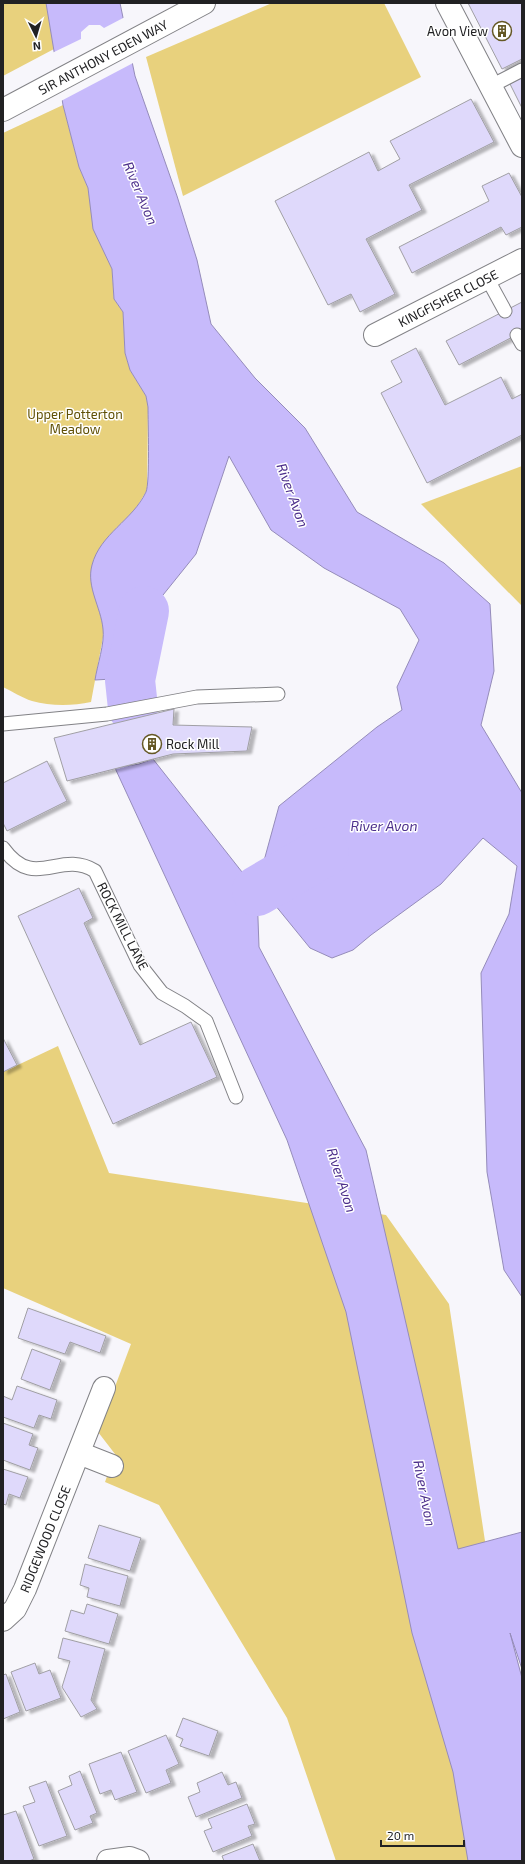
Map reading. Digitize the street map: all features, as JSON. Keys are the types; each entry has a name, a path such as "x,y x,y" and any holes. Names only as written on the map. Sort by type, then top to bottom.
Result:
{"street":[{"name":"SIR ANTHONY EDEN WAY","path":"3,110 204,3"},
{"path":"447,3 522,146"},
{"name":"KINGFISHER CLOSE","path":"374,335 522,260"},
{"name":"RIDGEWOOD CLOSE","path":"3,1620 15,1609 25,1589 104,1388"},
{"path":"78,1453 112,1466"},
{"path":"108,1861 130,1858 138,1861"}],"lane":[{"path":"491,86 522,70"},
{"path":"487,278 505,310"},
{"path":"3,724 107,714 197,697 278,694"},
{"name":"ROCK MILL LANE","path":"3,848 17,864 30,869 50,868 76,863 86,865 96,871 140,965 162,993 185,1006 206,1021 236,1097"}],"green space":[{"path":"3,3 46,3 54,49 3,76"},
{"path":"272,3 384,3 421,77 183,196 146,57"},
{"name":"Upper Potterton Meadow","path":"63,105 79,167 88,188 91,208 112,269 114,299 123,312 125,353 130,370 146,396 148,407 147,490 138,505 101,614 104,632 91,702 61,705 32,701 3,687 3,133"},
{"path":"522,466 522,606 421,504"},
{"path":"58,1046 109,1173 386,1215 449,1304 485,1541 522,1678 522,1861 336,1861 287,1718 159,1505 105,1482 115,1454 98,1432 131,1344 3,1288 3,1072"}],"water":[{"name":"River Avon","path":"46,3 120,3 135,76 177,196 197,260 211,324 255,378 305,428 357,512 444,563 490,604 494,671 481,725 522,793 522,1297 504,1270 487,1172 481,973 509,914 517,866 483,838 441,884 371,935 353,950 332,958 310,948 275,905 259,879 279,806 377,727 402,710 397,687 419,640 400,609 324,568 271,530 229,456 196,554 159,600 146,663 147,677 95,680 102,648 103,629 92,589 92,565 102,544 133,511 146,492 148,465 148,407 146,396 130,370 125,353 123,312 114,299 112,269 93,229 88,188 79,167 63,105"},
{"path":"153,759 257,891 259,947 366,1150 458,1549 522,1532 522,1669 510,1633 522,1678 522,1861 468,1861 453,1772 412,1633 346,1312 287,1140 115,768 139,764"}],"pier":[{"path":"125,17 135,62 61,101 52,53 81,39 81,32 89,25 100,25 104,28"}],"building":[{"name":"Avon View","path":"468,3 522,3 522,59 502,69"},
{"path":"522,77 522,108 510,84"},
{"path":"471,99 494,142 409,185 422,210 366,239 395,294 360,312 351,294 328,305 275,201 369,152 378,171 400,159 390,141"},
{"path":"509,173 522,197 522,227 506,235 501,227 412,273 399,247 489,201 482,186"},
{"path":"522,302 522,332 459,365 446,341"},
{"path":"416,348 445,405 501,377 512,399 522,394 522,435 427,483 381,393 402,382 391,361"},
{"name":"Rock Mill","path":"174,709 173,725 252,727 247,751 173,754 67,781 54,738"},
{"path":"47,761 67,801 7,831 3,823 3,783"},
{"path":"79,888 93,918 84,923 140,1045 191,1022 217,1077 113,1124 18,916"},
{"path":"3,1038 17,1065 3,1072"},
{"path":"28,1308 106,1336 100,1353 70,1342 65,1354 18,1338"},
{"path":"32,1349 61,1360 50,1390 21,1379"},
{"path":"17,1386 57,1400 51,1419 39,1415 34,1428 3,1417 3,1396 12,1400"},
{"path":"3,1423 33,1434 29,1445 38,1448 30,1470 3,1460"},
{"path":"3,1469 28,1477 20,1498 9,1494 6,1505 3,1504"},
{"path":"99,1525 141,1538 130,1571 88,1558"},
{"path":"85,1564 128,1576 120,1606 87,1597 89,1588 80,1585"},
{"path":"87,1604 118,1614 109,1644 65,1631 71,1610 84,1614"},
{"path":"63,1638 105,1649 91,1700 97,1709 81,1717 62,1687 70,1661 58,1658"},
{"path":"35,1663 39,1674 50,1670 61,1698 26,1711 11,1672"},
{"path":"6,1674 20,1712 3,1719 3,1675"},
{"path":"183,1718 218,1731 209,1756 180,1746 183,1739 176,1736"},
{"path":"166,1735 179,1764 166,1770 171,1783 146,1793 128,1751"},
{"path":"121,1752 137,1792 115,1800 111,1790 100,1794 89,1764"},
{"path":"80,1771 97,1813 90,1816 93,1823 75,1830 58,1791 72,1785 69,1776"},
{"path":"222,1772 228,1785 236,1782 242,1798 196,1817 188,1797 200,1792 197,1783"},
{"path":"46,1781 67,1836 39,1846 23,1806 35,1802 29,1787"},
{"path":"247,1804 255,1824 248,1826 252,1836 213,1852 204,1831 212,1828 208,1819"},
{"path":"16,1811 34,1859 29,1861 3,1861 3,1815"},
{"path":"253,1844 260,1861 224,1861 222,1856"}],"waterway":[{"name":"River Avon","path":"133,708 130,680 144,611"},
{"path":"257,891 324,852"}],"place":[{"name":"Avon View","path":"502,31"},
{"name":"Rock Mill","path":"152,744"}]}
